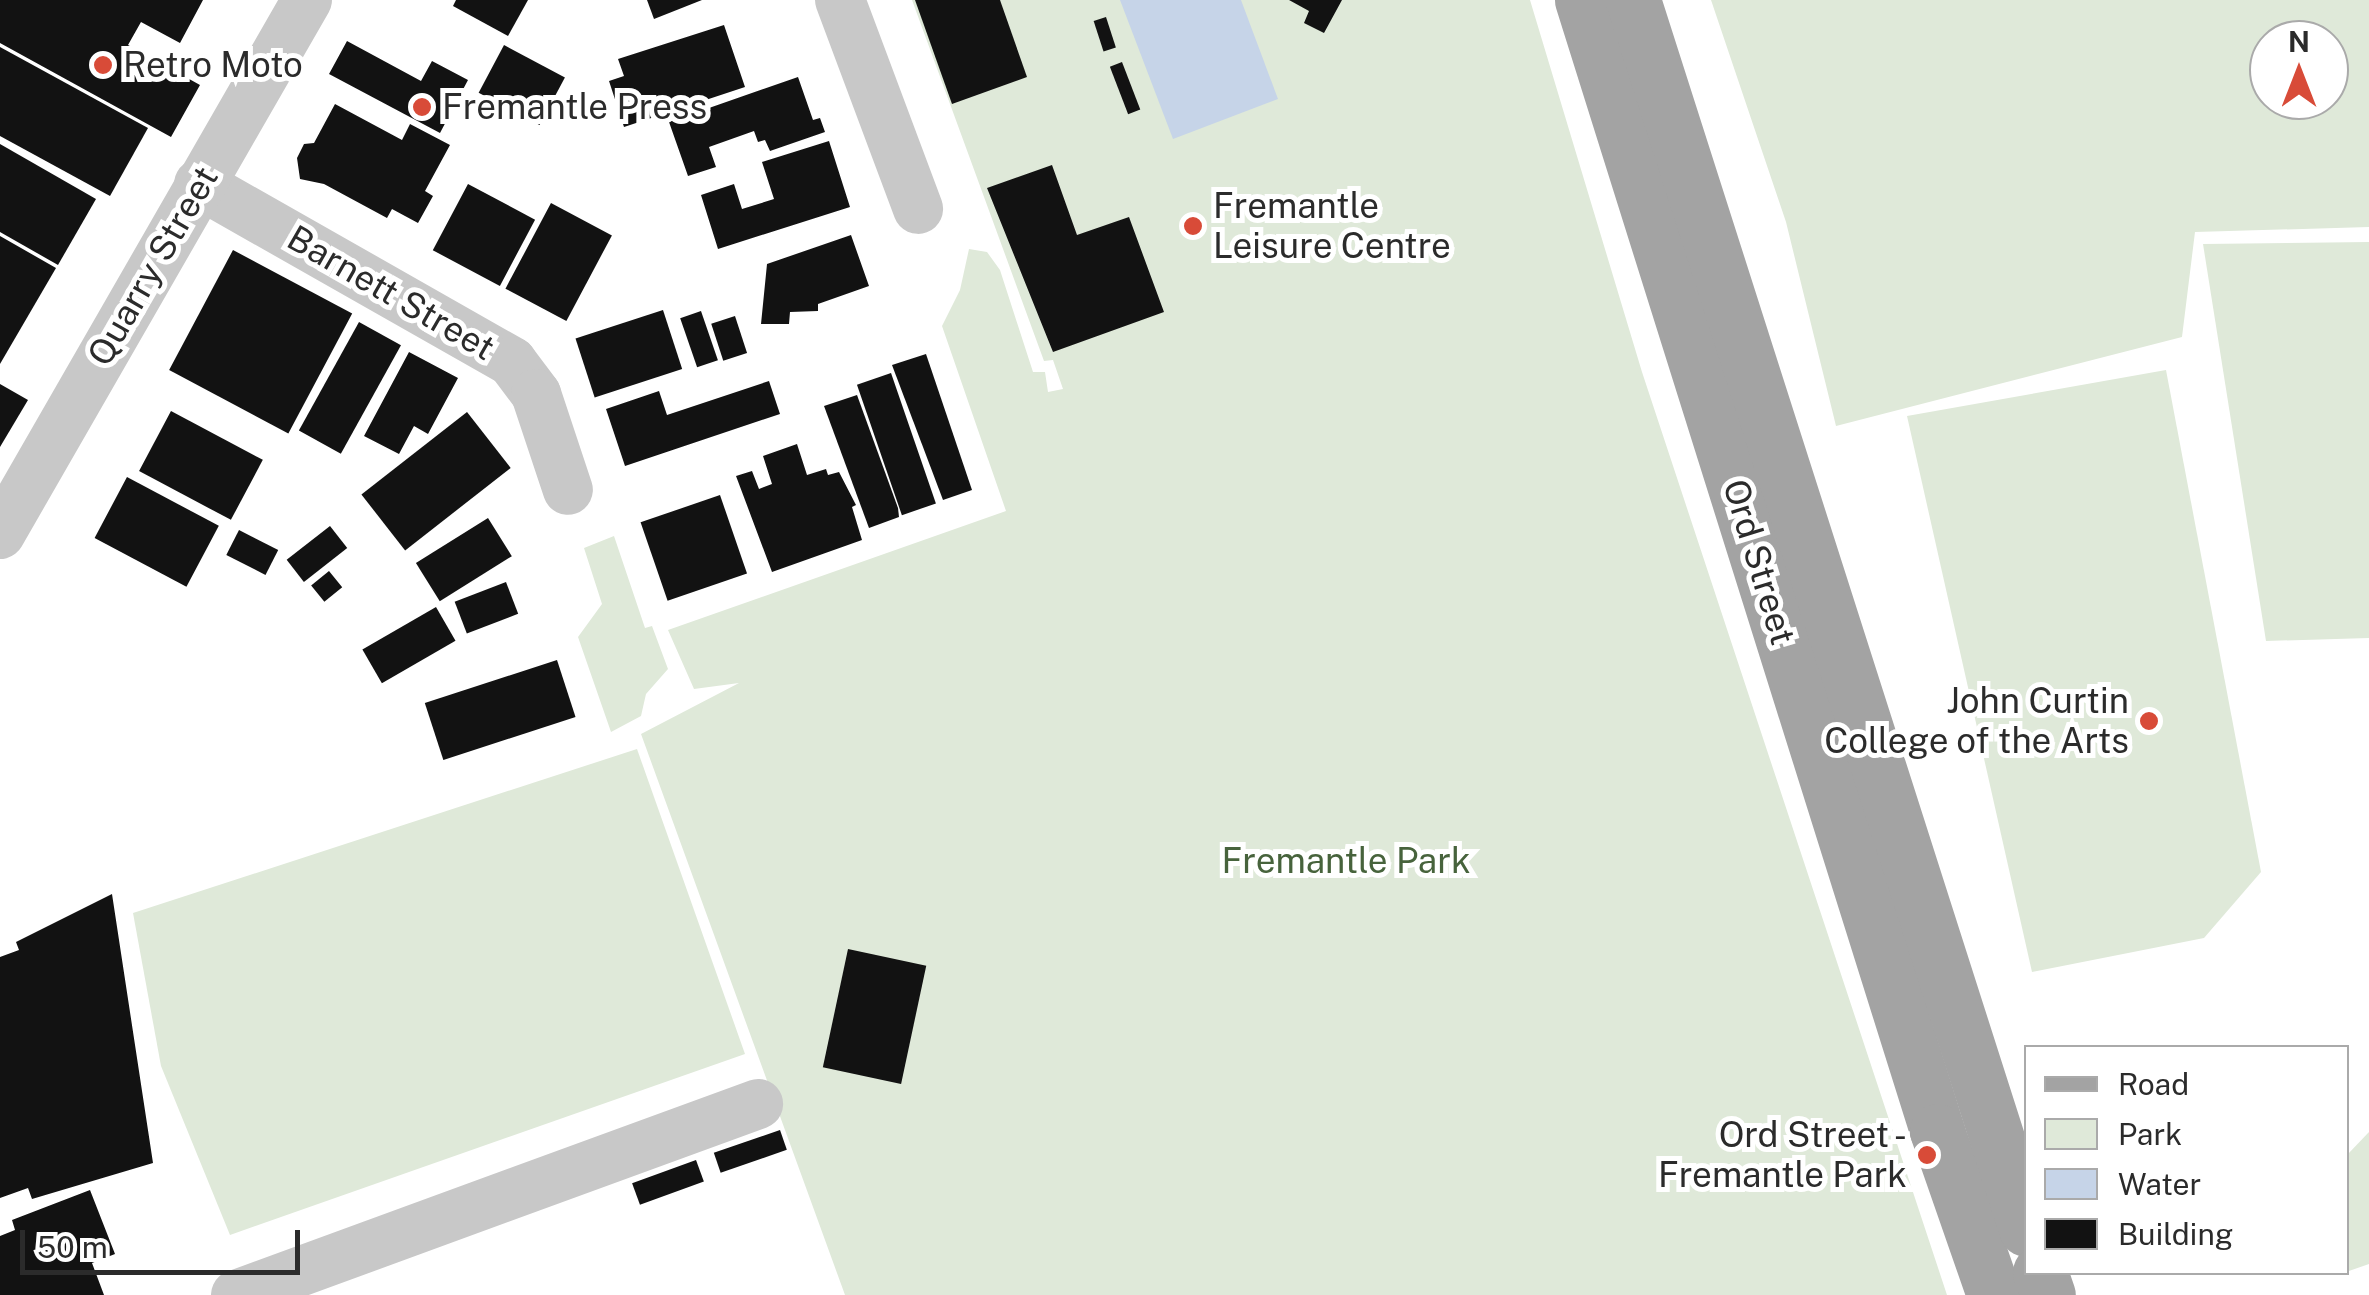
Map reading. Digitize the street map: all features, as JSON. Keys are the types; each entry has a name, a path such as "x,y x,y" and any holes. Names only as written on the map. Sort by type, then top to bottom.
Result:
{"main road":[{"name":"Ord Street","path":"1582,0 1937,1131 1994,1295"},
{"name":"Ord Street","path":"1632,0 2024,1223"}],"street":[{"name":"Quarry Street","path":"0,534 308,0"},
{"path":"840,0 918,209"},
{"name":"Barnett Street","path":"199,184 512,362 536,394 568,490"},
{"path":"236,1295 758,1104"}],"green space":[{"name":"Fremantle Park","path":"912,0 1530,0 1642,372 1947,1295 845,1295 641,734 739,683 694,689 668,630 1006,511 942,326 960,290 969,249 987,252 1000,270 1033,372 1045,372 1048,392 1063,389 1053,360 1044,361"},
{"path":"1711,0 2369,0 2369,227 2195,232 2182,337 1836,426 1786,222"},
{"path":"2369,242 2369,638 2266,641 2203,244"},
{"path":"2166,370 2261,872 2204,938 2032,972 1907,416"},
{"path":"614,536 645,628 652,626 668,669 646,694 641,716 611,732 578,637 602,604 584,548"},
{"path":"637,749 745,1054 230,1235 161,1066 133,913"},
{"path":"2369,1132 2369,1264 2349,1271 2349,1153"}],"water":[{"path":"1120,0 1241,0 1278,99 1173,139"}],"building":[{"name":"Retro Moto","path":"0,0 203,0 180,43 141,22 128,45 200,85 171,137 0,43"},
{"path":"456,0 528,0 508,36 453,6"},
{"path":"647,0 702,0 654,19"},
{"path":"915,0 1000,0 1027,77 952,104"},
{"path":"1289,0 1342,0 1324,33 1304,23 1309,11"},
{"path":"1106,17 1116,47 1104,51 1094,21"},
{"path":"724,25 745,87 624,127 609,81 624,76 618,59"},
{"name":"Fremantle Press","path":"347,41 421,81 432,61 468,80 440,133 329,74"},
{"path":"504,45 565,77 540,125 479,93"},
{"path":"0,47 148,128 110,196 0,136"},
{"path":"1122,62 1140,110 1128,114 1110,67"},
{"path":"798,77 813,120 820,118 825,132 770,151 765,140 758,142 754,131 709,147 716,167 688,176 669,122"},
{"path":"335,104 402,140 410,124 450,145 425,191 433,196 418,223 392,209 387,218 324,184 300,179 297,158 304,144 314,143"},
{"path":"829,141 850,207 718,249 701,195 734,184 742,209 774,199 762,162"},
{"path":"0,144 96,199 58,265 0,232"},
{"path":"1052,165 1077,235 1129,217 1164,312 1053,352 987,188"},
{"path":"468,184 535,220 500,286 433,250"},
{"path":"551,203 612,235 566,321 505,289"},
{"path":"851,235 869,286 818,304 818,311 790,312 789,324 761,324 767,264"},
{"path":"0,236 56,268 0,364"},
{"path":"233,250 352,313 288,433 169,370"},
{"path":"663,310 682,369 595,397 576,338"},
{"path":"701,311 718,360 697,367 680,318"},
{"path":"735,316 747,353 723,361 711,324"},
{"path":"359,322 401,345 341,454 299,430"},
{"path":"409,352 458,378 428,434 414,426 399,454 364,436"},
{"path":"926,354 972,490 943,500 892,365"},
{"path":"891,373 936,503 902,515 857,385"},
{"path":"769,381 780,414 625,466 606,409 659,391 667,415"},
{"path":"0,384 28,400 0,447"},
{"path":"857,395 899,517 869,528 824,406"},
{"path":"171,411 263,460 231,520 139,471"},
{"path":"467,412 511,468 405,550 361,494"},
{"path":"797,444 807,475 826,469 828,475 839,472 856,505 852,507 862,540 772,572 736,476 752,471 759,489 772,484 763,456"},
{"path":"127,477 219,526 186,587 95,538"},
{"path":"720,495 747,573 668,601 641,522"},
{"path":"488,518 512,556 440,601 416,563"},
{"path":"330,526 347,548 304,582 287,560"},
{"path":"239,530 278,550 265,575 226,555"},
{"path":"329,571 342,587 324,602 311,585"},
{"path":"506,582 518,614 467,633 455,602"},
{"path":"436,607 456,641 382,683 362,650"},
{"path":"557,660 576,717 443,760 425,703"},
{"path":"112,894 153,1163 32,1199 28,1188 0,1198 0,957 19,950 16,942"},
{"path":"848,949 926,966 901,1084 823,1067"},
{"path":"780,1130 787,1150 721,1173 714,1153"},
{"path":"696,1160 704,1182 640,1205 632,1183"},
{"path":"90,1190 115,1254 92,1263 104,1295 0,1295 0,1236 15,1230 12,1220"}],"place":[{"name":"Retro Moto","path":"103,65"},
{"name":"Fremantle Press","path":"422,107"},
{"name":"Fremantle Leisure Centre","path":"1193,226"},
{"name":"John Curtin College of the Arts","path":"2149,721"},
{"name":"Ord Street - Fremantle Park","path":"1927,1155"}]}
